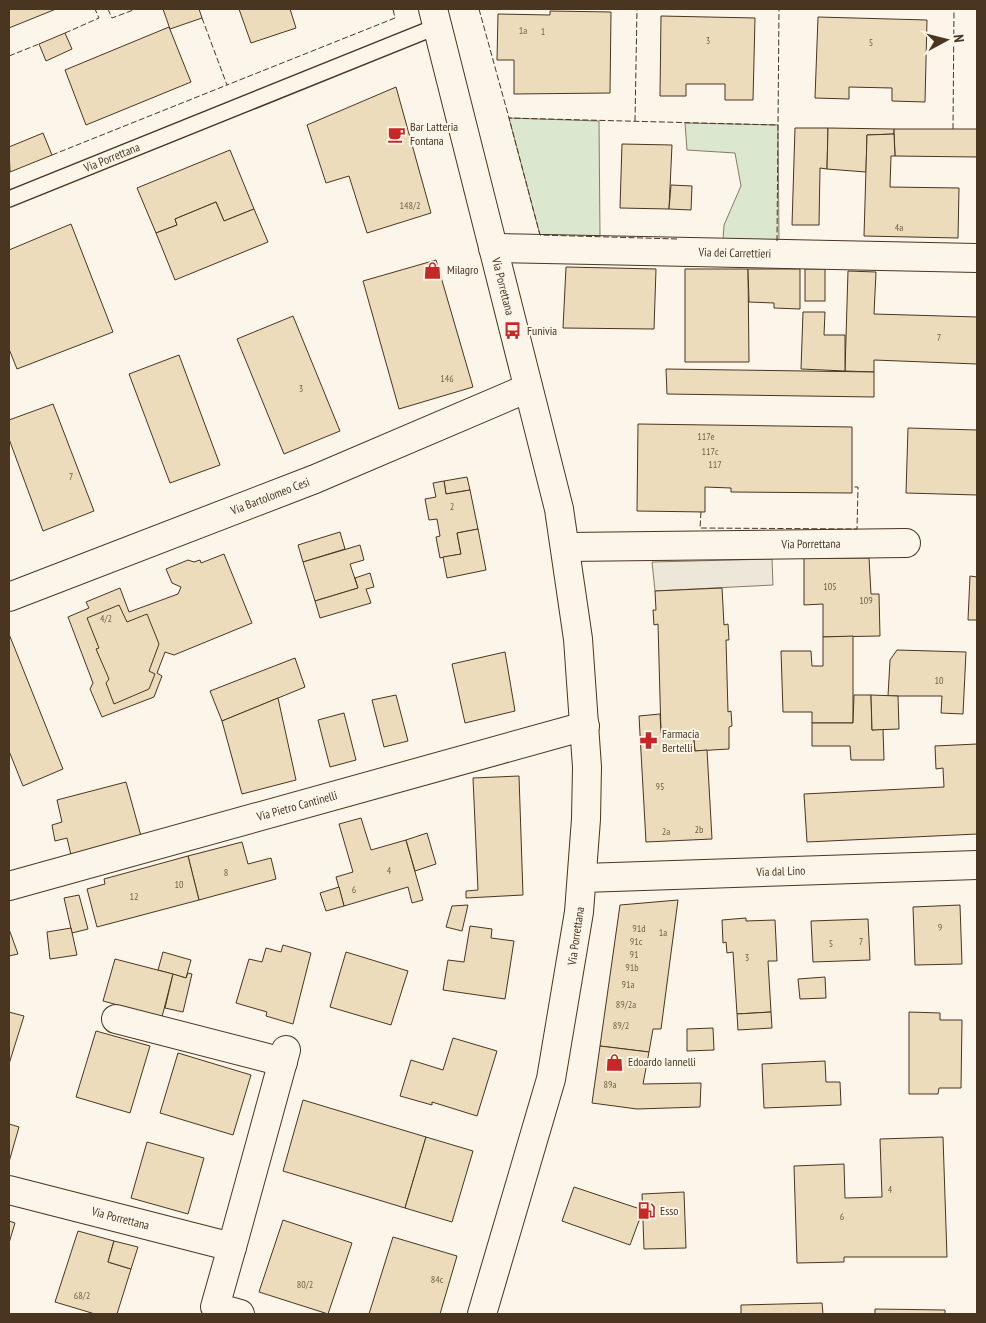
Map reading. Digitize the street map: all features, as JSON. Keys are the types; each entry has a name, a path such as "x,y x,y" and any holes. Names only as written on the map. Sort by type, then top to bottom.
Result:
{"street":[{"name":"Via Porrettana","path":"436,18 548,462 566,547 577,630 585,726 586,819 583,878 570,976 551,1079 482,1314"},
{"name":"Via dei Carrettieri","path":"493,248 977,258"},
{"name":"Via Bartolomeo Cesi","path":"9,597 315,479 528,388"},
{"name":"Via Porrettana","path":"566,547 906,543"},
{"name":"Via Pietro Cantinelli","path":"9,886 585,726"},
{"name":"Via dal Lino","path":"583,878 977,864"},
{"path":"116,1019 284,1056 215,1307 240,1314"},
{"name":"Via Porrettana","path":"9,1190 232,1247"}],"lane":[{"name":"Via Porrettana","path":"9,199 436,18"}],"green space":[{"path":"509,118 599,121 600,237 540,235"},
{"path":"685,123 778,125 779,242 723,240 724,225 741,186 735,153 687,150"}],"shaded area":[{"path":"772,559 773,585 655,591 652,562"}],"building":[{"path":"9,9 56,9 9,28"},
{"path":"163,9 199,9 202,18 170,29"},
{"path":"239,9 290,9 296,28 251,43"},
{"path":"550,11 611,12 610,93 514,94 514,60 497,60 498,14 550,15"},
{"path":"661,16 755,18 753,100 725,100 725,84 686,84 686,96 660,96"},
{"path":"818,17 927,20 925,102 892,101 892,88 849,87 849,99 815,98"},
{"path":"169,27 191,82 86,125 65,70"},
{"path":"65,33 72,49 46,61 39,44"},
{"path":"396,87 431,213 367,233 349,176 326,183 307,125"},
{"path":"795,128 828,128 827,169 820,168 819,225 792,225"},
{"path":"828,128 894,129 894,134 867,135 866,172 827,169"},
{"path":"894,129 977,129 977,157 895,156"},
{"path":"43,133 52,155 10,172 9,147"},
{"path":"894,134 895,156 891,156 890,187 959,188 958,238 864,236 867,135"},
{"path":"622,144 672,145 669,209 620,208"},
{"path":"230,150 254,209 224,221 216,202 175,219 177,225 156,233 137,188"},
{"path":"671,185 692,186 691,210 669,209"},
{"path":"216,202 224,221 254,209 268,242 175,280 156,233 177,225 175,219"},
{"path":"71,224 113,332 17,369 9,349 9,250"},
{"path":"436,260 473,387 399,409 363,281"},
{"path":"566,267 656,269 654,329 563,328"},
{"path":"685,269 748,269 749,362 685,362"},
{"path":"748,269 800,269 800,309 774,308 774,303 749,302"},
{"path":"805,269 825,269 825,301 805,301"},
{"path":"848,271 876,272 874,314 977,317 977,364 874,360 874,372 845,371"},
{"path":"803,312 825,312 824,335 845,335 845,371 801,369"},
{"path":"293,316 340,431 284,454 237,339"},
{"path":"179,355 220,465 170,483 129,374"},
{"path":"666,369 874,372 874,397 667,394"},
{"path":"53,404 94,511 43,531 9,439 9,420"},
{"path":"638,424 852,427 852,493 731,492 731,488 705,487 705,512 637,511"},
{"path":"908,428 977,430 977,495 906,493"},
{"path":"467,477 470,490 446,494 444,481"},
{"path":"444,481 446,494 470,490 478,529 457,533 461,554 440,558 436,537 440,536 437,519 429,520 425,499 436,497 433,483"},
{"path":"478,529 486,570 447,578 443,557 461,554 457,533"},
{"path":"340,532 345,549 303,562 298,545"},
{"path":"360,545 364,560 350,564 358,588 315,601 303,562"},
{"path":"224,554 252,623 174,655 165,652 157,673 162,676 154,697 102,717 90,689 93,683 68,617 89,608 86,602 120,588 129,612 178,594 181,587 172,583 166,569 188,560 194,562 200,560 201,563"},
{"path":"804,558 869,558 871,594 879,594 880,636 823,637 823,604 804,605"},
{"path":"370,573 374,587 366,589 371,603 320,618 315,601 358,588 355,578"},
{"path":"970,576 977,577 977,620 968,620"},
{"path":"722,588 724,625 728,624 729,640 726,640 728,712 731,711 732,726 729,727 729,749 695,751 693,732 661,733 658,624 654,625 653,610 656,610 655,591"},
{"path":"119,605 127,622 147,614 159,644 149,671 155,674 149,689 114,704 106,683 109,679 96,649 99,648 87,618"},
{"path":"9,634 63,769 23,786 9,751"},
{"path":"853,636 853,723 812,723 812,712 783,712 781,651 811,651 812,666 823,666 823,637"},
{"path":"897,650 966,652 963,714 941,713 942,696 888,696 890,660"},
{"path":"505,652 515,711 465,723 452,664"},
{"path":"295,658 305,687 222,721 210,691"},
{"path":"396,695 408,741 384,747 372,700"},
{"path":"854,695 871,695 872,730 883,729 884,760 851,760 850,746 812,746 812,723 853,723"},
{"path":"871,695 898,696 899,729 872,730"},
{"path":"278,698 296,780 242,794 222,721"},
{"path":"344,713 356,760 330,767 318,720"},
{"path":"660,714 661,733 693,732 695,751 707,750 712,839 646,842 639,716"},
{"path":"977,744 977,834 807,842 804,794 944,787 943,768 936,769 935,746"},
{"path":"519,776 523,895 466,898 466,891 478,890 473,778"},
{"path":"126,782 141,836 71,855 67,838 55,841 52,825 62,822 57,800"},
{"path":"361,818 371,850 406,840 423,900 412,903 408,887 344,906 336,877 353,872 339,824"},
{"path":"427,833 436,864 415,871 406,840"},
{"path":"242,842 248,864 271,858 276,879 199,900 188,856"},
{"path":"188,856 199,900 97,927 87,889 105,884 104,879"},
{"path":"339,887 344,906 326,911 320,893"},
{"path":"79,895 88,929 72,933 64,898"},
{"path":"678,900 661,1029 653,1029 649,1052 600,1046 620,905"},
{"path":"468,905 462,931 446,927 452,906"},
{"path":"960,905 962,964 915,965 913,907"},
{"path":"746,918 746,921 775,920 777,961 768,961 771,1012 737,1014 733,952 727,953 726,942 723,943 722,920"},
{"path":"868,919 870,960 813,962 811,921"},
{"path":"470,926 492,929 491,938 514,941 505,999 443,990 448,960 464,962"},
{"path":"71,928 77,955 50,959 47,932"},
{"path":"9,929 18,954 9,956"},
{"path":"283,945 311,953 293,1024 266,1016 267,1012 236,1003 249,959 262,962 266,948 281,952"},
{"path":"163,952 191,960 186,978 158,970"},
{"path":"346,952 408,971 391,1025 330,1007"},
{"path":"115,959 173,974 162,1017 103,1001"},
{"path":"188,973 192,974 183,1012 165,1008 173,974 186,978"},
{"path":"825,977 826,998 800,999 798,979"},
{"path":"9,1012 24,1016 9,1064"},
{"path":"771,1012 772,1028 738,1030 737,1014"},
{"path":"909,1012 940,1013 940,1020 962,1020 961,1088 939,1088 938,1094 909,1094"},
{"path":"713,1028 714,1050 687,1051 687,1029"},
{"path":"96,1031 150,1046 130,1113 76,1097"},
{"path":"453,1038 497,1051 477,1116 432,1102 432,1105 400,1096 411,1060 443,1070"},
{"path":"600,1046 649,1052 643,1084 701,1083 700,1107 637,1109 592,1103"},
{"path":"178,1053 251,1075 233,1135 160,1113"},
{"path":"825,1061 826,1082 840,1082 841,1105 764,1108 762,1064"},
{"path":"303,1100 426,1137 405,1208 283,1171"},
{"path":"9,1124 19,1127 9,1162"},
{"path":"426,1137 473,1151 452,1222 405,1208"},
{"path":"943,1137 947,1257 844,1257 844,1262 797,1263 794,1166 844,1164 845,1198 882,1197 880,1139"},
{"path":"147,1142 204,1158 188,1214 131,1198"},
{"path":"574,1187 643,1210 630,1245 562,1221"},
{"path":"684,1192 686,1248 644,1249 642,1194"},
{"path":"283,1220 352,1243 328,1314 259,1292"},
{"path":"9,1221 15,1223 9,1243"},
{"path":"78,1231 114,1241 108,1262 131,1269 117,1314 95,1314 55,1302"},
{"path":"393,1237 457,1256 440,1314 369,1314"},
{"path":"114,1241 138,1247 131,1269 108,1262"},
{"path":"822,1303 823,1314 741,1314 741,1305"},
{"path":"875,1309 945,1310 945,1314 875,1314"}],"fence":[{"path":"65,33 99,18 95,9"},
{"path":"108,9 112,18 136,9"},
{"path":"202,18 227,85 395,18 393,9"},
{"path":"479,9 509,118"},
{"path":"635,121 637,9"},
{"path":"777,241 779,9"},
{"path":"953,129 954,9"},
{"path":"9,56 39,44"},
{"path":"52,155 227,85"},
{"path":"677,239 540,235 509,118 778,125"},
{"path":"701,512 700,528 857,529 858,487 852,487"}],"place":[{"name":"Bar Latteria Fontana","path":"396,134"},
{"name":"Milagro","path":"433,270"},
{"name":"Funivia","path":"513,331"},
{"name":"Farmacia Bertelli","path":"648,741"},
{"name":"Edoardo Iannelli","path":"614,1062"},
{"name":"Esso","path":"646,1211"}]}
